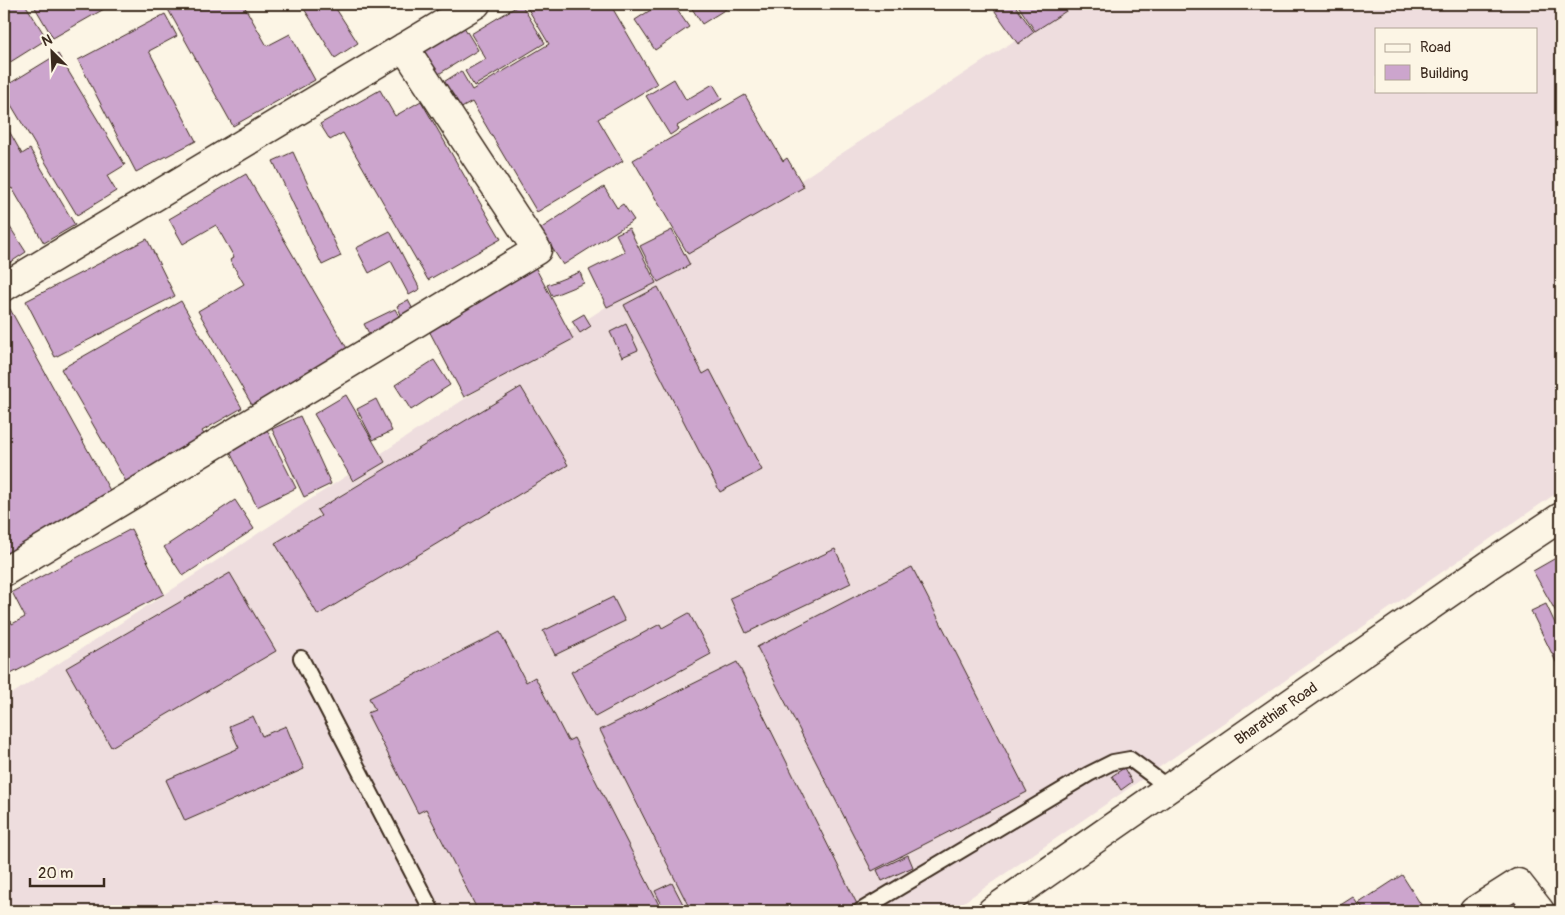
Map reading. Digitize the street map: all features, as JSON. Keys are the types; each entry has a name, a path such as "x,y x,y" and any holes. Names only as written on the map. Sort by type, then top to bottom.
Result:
{"street":[{"path":"4,287 476,4"},
{"path":"4,572 537,250 404,47"},
{"name":"Bharathiar Road","path":"992,911 1561,517"},
{"path":"1474,911 1518,883 1540,911"}],"lane":[{"path":"300,658 432,911"},
{"path":"860,911 1089,774 1113,762 1130,759 1168,788"}],"shaded area":[{"path":"1071,4 1561,4 1561,490 951,911 4,911 4,699"}],"building":[{"path":"4,4 25,4 47,39 4,66"},
{"path":"33,4 110,4 111,5 53,38"},
{"path":"165,4 243,4 267,46 290,34 315,80 233,126"},
{"path":"301,4 333,4 358,43 335,58"},
{"path":"521,4 545,43 474,86 465,71 486,59 471,34"},
{"path":"525,4 610,4 657,84 598,119 623,161 537,212 472,102 458,110 442,83 461,71 472,90 549,44"},
{"path":"660,4 673,4 689,27 655,50 635,20"},
{"path":"689,4 734,4 702,24"},
{"path":"990,4 1014,4 1034,32 1018,44"},
{"path":"1017,4 1077,4 1035,31"},
{"path":"165,14 177,36 149,51 196,141 136,172 78,60"},
{"path":"464,27 478,50 437,75 423,52"},
{"path":"58,54 125,165 107,176 116,191 77,215 4,93 4,87"},
{"path":"674,79 686,100 713,84 722,99 677,126 679,129 670,135 646,96"},
{"path":"380,90 395,116 421,101 501,239 428,280 343,133 330,140 320,124"},
{"path":"745,95 783,161 787,158 804,187 688,254 633,160"},
{"path":"4,122 22,154 30,149 75,225 44,243 12,188 4,193"},
{"path":"293,152 341,256 322,265 273,161"},
{"path":"246,174 352,357 256,412 198,311 244,284 230,260 234,257 216,225 183,244 169,219"},
{"path":"604,187 617,208 623,204 634,220 563,265 540,229"},
{"path":"4,218 26,252 5,266 4,264"},
{"path":"629,228 656,283 607,307 589,270 625,252 616,234"},
{"path":"672,230 690,265 658,282 640,246"},
{"path":"390,231 420,289 409,295 391,261 369,273 356,248"},
{"path":"147,239 175,296 55,357 26,301"},
{"path":"534,265 573,339 464,397 425,323"},
{"path":"580,272 584,283 552,296 547,285"},
{"path":"658,287 703,374 710,370 762,470 720,492 624,305"},
{"path":"408,300 418,319 406,325 397,306"},
{"path":"181,301 242,408 202,431 208,441 129,487 61,369"},
{"path":"10,309 113,496 4,556 4,312"},
{"path":"395,309 405,327 374,343 364,324"},
{"path":"584,314 591,326 580,333 572,321"},
{"path":"626,324 638,350 622,357 610,332"},
{"path":"434,360 450,385 411,410 395,385"},
{"path":"521,387 568,465 318,615 275,543 321,516 317,510"},
{"path":"346,395 385,462 353,481 314,414"},
{"path":"376,399 392,431 373,440 357,409"},
{"path":"300,416 331,484 304,497 272,429"},
{"path":"266,428 296,488 257,507 228,448"},
{"path":"235,500 254,529 183,576 164,547"},
{"path":"131,529 164,594 5,677 4,625 11,621 12,624 25,617 12,592"},
{"path":"835,549 851,583 746,633 730,598"},
{"path":"1561,555 1561,621 1533,571"},
{"path":"912,567 1027,792 872,871 757,647"},
{"path":"230,573 276,651 111,747 66,668"},
{"path":"613,597 625,621 555,655 543,631"},
{"path":"1546,604 1561,636 1561,672 1531,611"},
{"path":"689,613 711,654 595,717 571,672 660,624 662,628"},
{"path":"500,632 526,682 535,677 568,741 574,738 662,911 478,911 426,809 418,813 367,713 375,710 369,698"},
{"path":"737,662 859,908 852,911 691,911 600,730"},
{"path":"253,716 262,736 286,726 304,769 185,821 166,780 239,748 229,726"},
{"path":"1124,768 1132,782 1121,790 1112,776"},
{"path":"908,855 913,867 882,881 877,870"},
{"path":"1402,875 1425,911 1365,911 1359,903"},
{"path":"672,883 685,908 678,911 665,911 655,891"},
{"path":"1353,897 1362,911 1331,911"},
{"path":"1520,900 1524,911 1496,911"}]}
